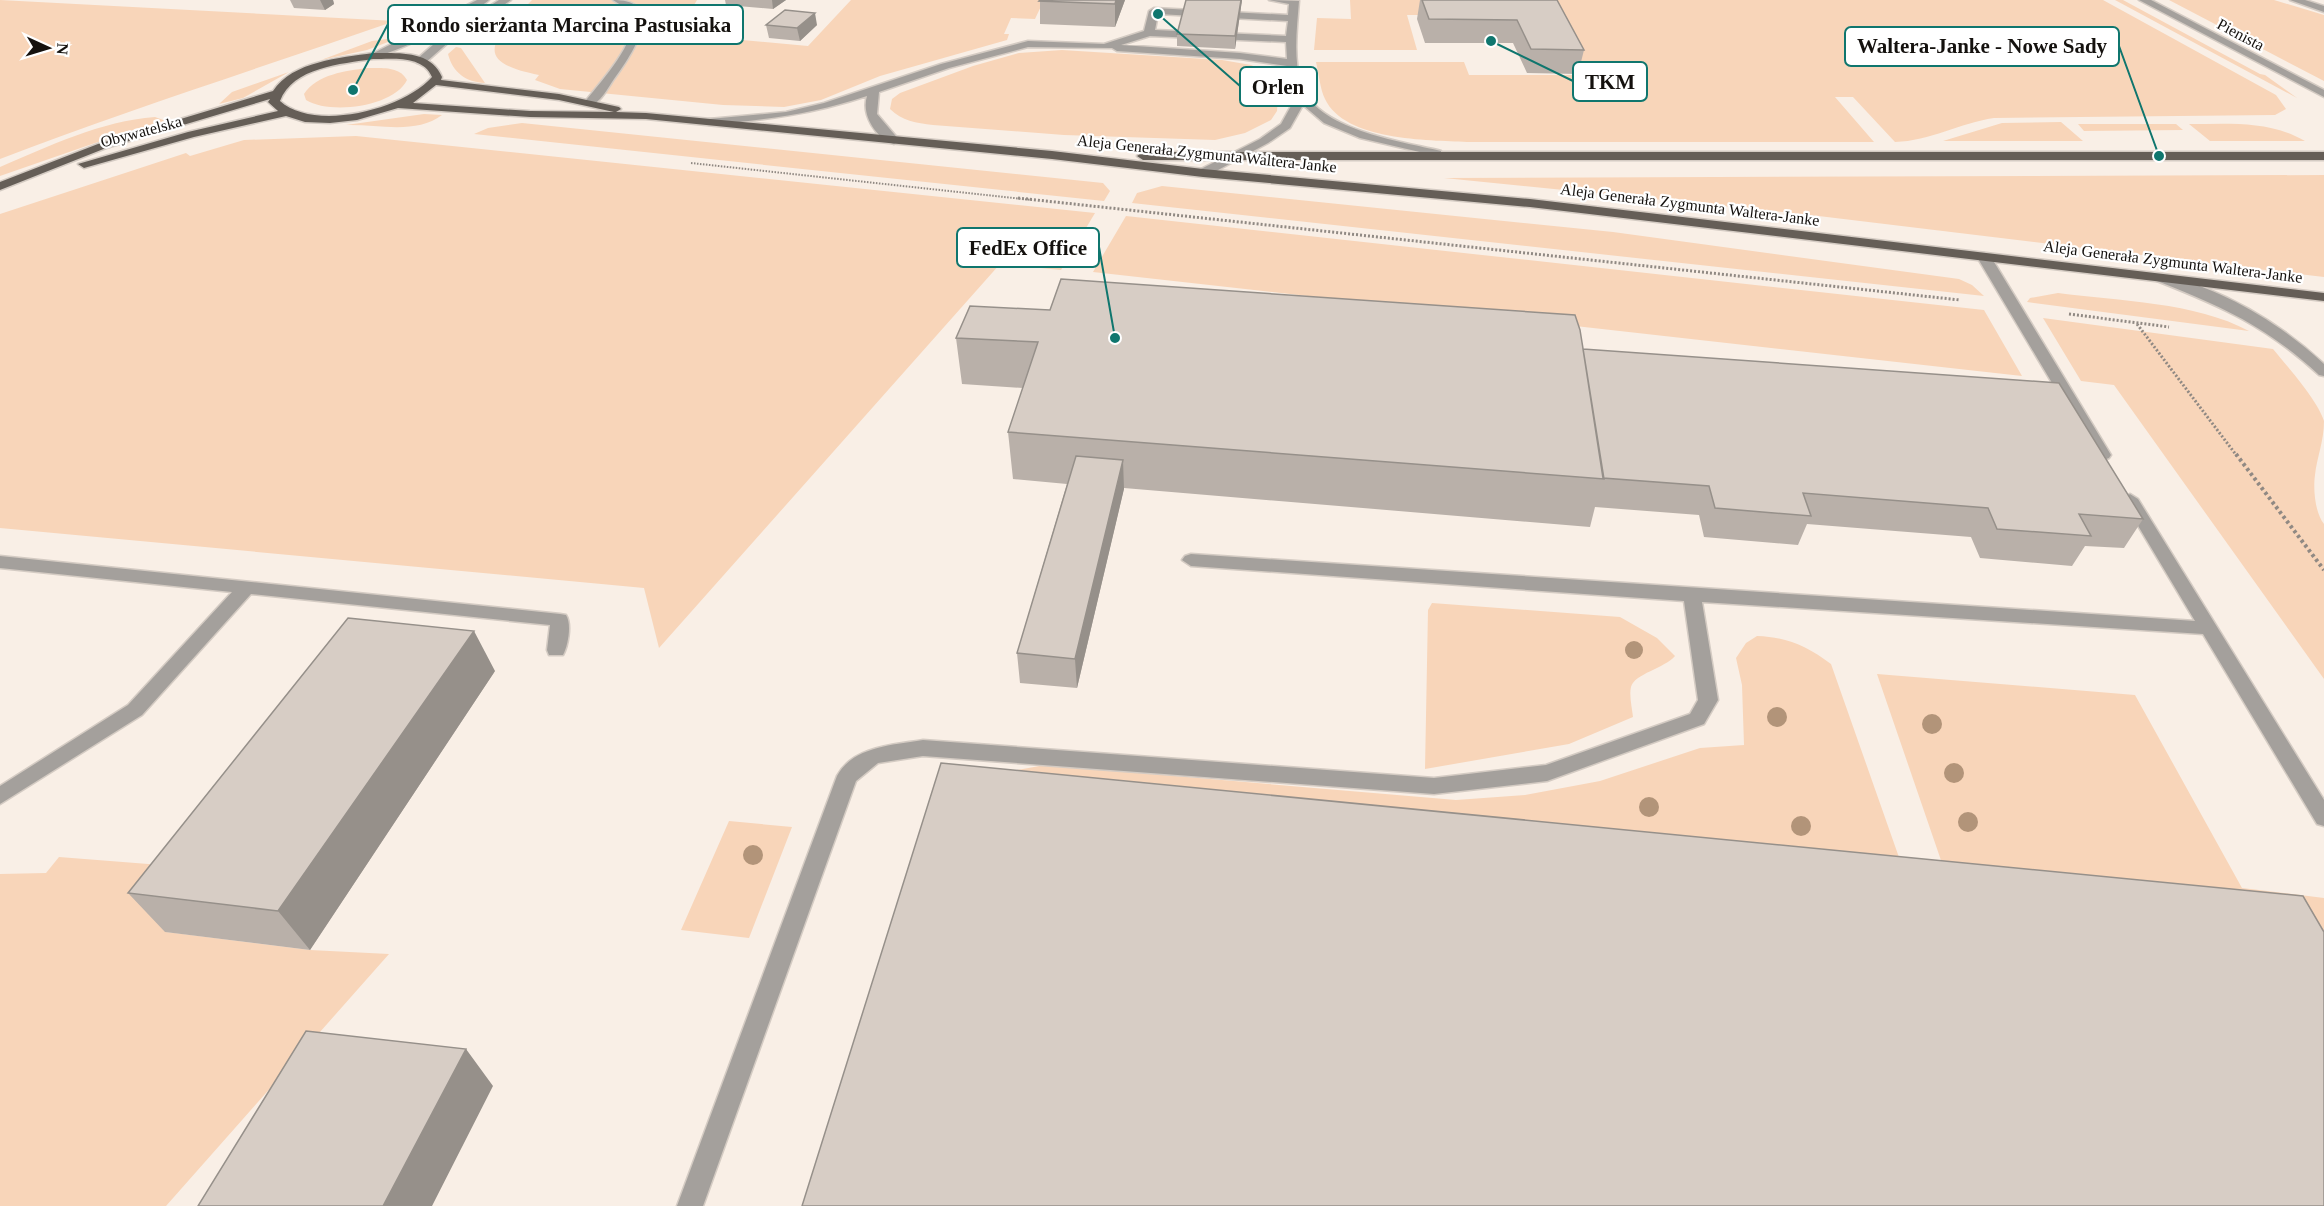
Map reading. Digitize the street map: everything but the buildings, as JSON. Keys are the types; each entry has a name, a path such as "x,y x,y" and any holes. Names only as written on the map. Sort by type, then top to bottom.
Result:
{"main road":[{"name":"Obywatelska","path":"3,185 102,146 275,94 286,83 311,70 373,56 399,56 421,61"},
{"path":"275,94 274,102 277,108 301,117 334,118 362,115 399,105 422,94 434,82 436,71 421,61"},
{"name":"Aleja Generała Zygmunta Waltera-Janke","path":"434,82 590,103 646,116"},
{"name":"Aleja Generała Zygmunta Waltera-Janke","path":"399,105 530,114 646,116 1052,155 1203,172 1530,203 2324,297"},
{"name":"Obywatelska","path":"3,185 201,132 286,113"},
{"name":"Aleja Generała Zygmunta Waltera-Janke","path":"1052,155 2324,156"}],"street":[{"path":"373,56 407,42 484,0"},
{"path":"421,61 446,39 506,0"},
{"path":"590,103 636,37 638,15 632,6 618,0"},
{"path":"1149,33 1157,0"},
{"path":"1274,0 1294,1 1291,39 1294,57 1291,63 1302,97 1327,118 1359,135 1437,154"},
{"name":"Pienista","path":"2144,0 2324,94"},
{"path":"2295,0 2324,9"},
{"path":"1154,11 1293,18"},
{"path":"1105,47 1149,33 1291,39"},
{"path":"709,122 786,115 827,106 874,92 945,66 1020,45 1105,47 1240,56 1291,63"},
{"path":"874,92 869,102 870,113 875,123 894,141"},
{"path":"1203,172 1264,141 1286,126 1302,97"},
{"path":"1984,257 2111,469"},
{"path":"2162,278 2218,300 2261,321 2287,338 2324,372"},
{"path":"2123,489 2324,818"},
{"path":"1191,560 2207,628"},
{"path":"0,562 560,620 556,650"},
{"path":"0,796 135,710 248,586"},
{"path":"690,1206 847,776 873,756 923,748 1434,786 1547,774 1697,719 1708,700 1692,595"}],"path":[{"path":"687,163 1383,236 2014,307 2170,327"},
{"path":"2137,323 2324,570"}],"shaded area":[{"path":"0,0 395,21 147,105 0,159"},
{"path":"532,0 697,0 677,34 808,46 851,0 1044,0 1035,19 1011,18 1004,34 1009,34 1007,40 880,76 821,100 784,107 723,105 560,89 535,80 539,75 502,63 496,55 495,46 499,36"},
{"path":"1350,0 2103,0 2276,95 2286,109 2275,115 1994,118 1920,139 1895,142 1853,97 1835,97 1874,142 1467,142 1410,139 1368,131 1335,113 1323,95 1316,62 1464,62 1469,75 1573,75 1550,19 1543,15 1407,15 1417,50 1314,50 1317,18 1351,19"},
{"path":"2115,0 2123,0 2265,75 2297,98"},
{"path":"2169,0 2274,0 2324,15 2324,81"},
{"path":"401,37 367,50 321,60 372,41"},
{"path":"456,47 461,48 485,83 472,81 457,71 448,54"},
{"path":"1062,50 1222,60 1251,65 1276,76 1283,95 1278,95 1277,111 1271,120 1245,133 1215,140 1064,135 933,125 904,119 890,109 892,99 900,93 973,66 1019,53"},
{"path":"367,68 395,70 404,75 407,80 389,97 361,106 330,107 306,100 304,94 316,82 341,72"},
{"path":"289,72 243,98 219,104 232,92"},
{"path":"424,114 442,115 432,121 408,127 346,125"},
{"path":"155,117 166,121 121,134 0,176 0,167 76,136 135,119"},
{"path":"2061,122 2083,141 1943,141 2002,123"},
{"path":"522,123 1103,183 1110,191 1104,201 474,134 488,128"},
{"path":"2078,124 2176,124 2183,130 2084,131"},
{"path":"2189,124 2263,126 2291,134 2305,141 2210,141"},
{"path":"356,136 1095,213 1061,270 1000,264 659,648 644,588 0,528 0,214 186,153 190,156 244,140"},
{"path":"2324,175 2324,277 1802,214 1444,178"},
{"path":"1162,186 1613,232 1959,279 1972,285 1984,296 1132,203 1137,193"},
{"path":"1126,216 1984,310 2022,376 1093,272"},
{"path":"2058,293 2181,308 2228,321 2249,331 2027,302 2030,298"},
{"path":"2043,318 2273,349 2302,384 2324,421 2314,487 2315,501 2324,524 2324,679 2114,385 2081,381"},
{"path":"1432,603 1620,617 1657,638 1675,656 1633,682 1630,694 1633,717 1569,744 1425,769 1428,610"},
{"path":"1757,636 1778,638 1796,644 1814,652 1831,664 1914,900 1000,773 1045,765 1456,800 1525,795 1600,781 1700,748 1744,745 1742,685 1736,658 1746,643"},
{"path":"1877,674 2135,695 2242,888 2324,898 2324,949 1956,904"},
{"path":"729,821 792,827 749,938 681,930"},
{"path":"59,857 212,869 166,932 310,950 389,954 166,1206 0,1206 0,874 46,873"}],"place":[{"name":"Orlen","path":"1158,14"},
{"name":"TKM","path":"1491,41"},
{"name":"Rondo sierżanta Marcina Pastusiaka","path":"353,90"},
{"name":"Waltera-Janke - Nowe Sady","path":"2159,156"},
{"name":"FedEx Office","path":"1115,338"}]}
